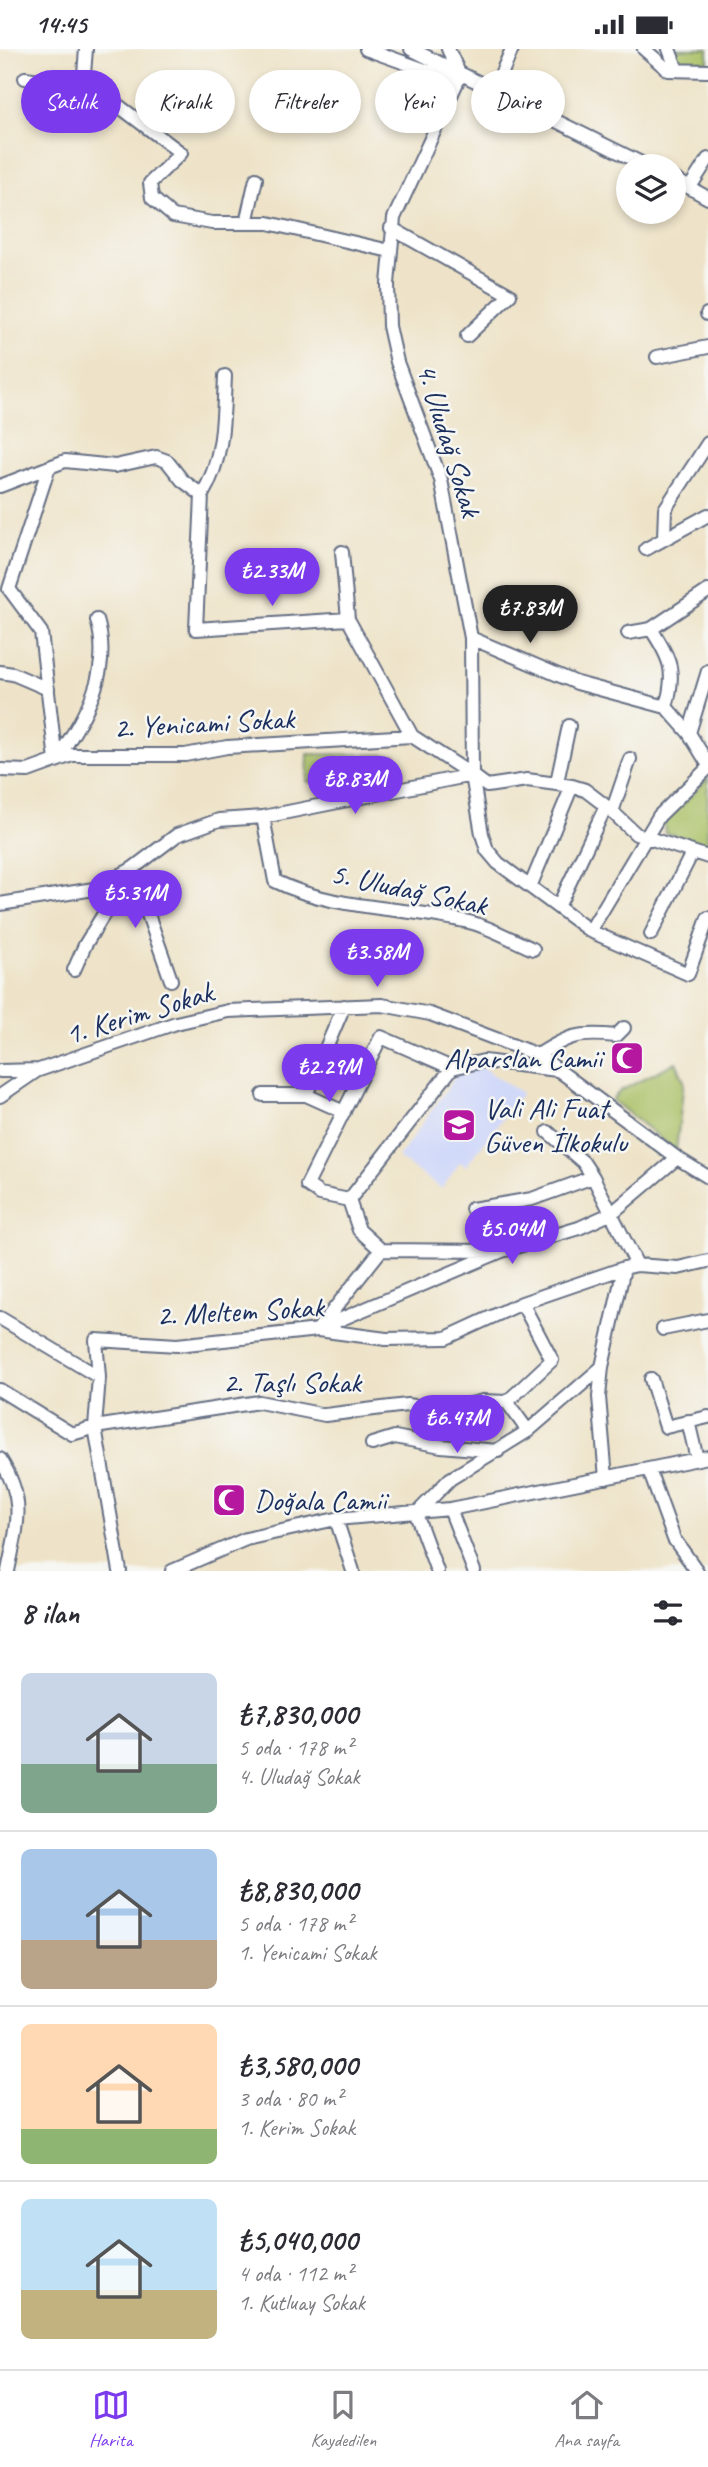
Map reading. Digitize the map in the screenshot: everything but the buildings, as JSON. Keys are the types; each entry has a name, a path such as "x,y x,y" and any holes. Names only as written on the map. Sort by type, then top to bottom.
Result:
{"street":[{"path":"84,70 86,49"},
{"path":"366,49 439,75 460,76"},
{"path":"411,49 439,61 471,81"},
{"path":"448,49 460,76"},
{"path":"503,70 512,49"},
{"path":"643,49 668,70 708,71"},
{"path":"669,49 677,70"},
{"name":"4. Uludağ Sokak","path":"460,76 391,228 389,326 397,362 441,480 471,638 472,775 482,834 487,850 498,863 530,887"},
{"path":"121,108 181,153 150,183 152,198 173,216 212,223 268,223 390,251"},
{"path":"565,126 623,154"},
{"path":"690,187 708,159"},
{"path":"246,223 256,179"},
{"path":"686,185 708,198"},
{"path":"391,228 510,295 467,336"},
{"path":"657,357 708,347"},
{"path":"225,376 218,459 214,475 202,495 196,629 348,619"},
{"path":"664,538 665,509 708,443"},
{"path":"0,486 65,461 115,466 156,457 167,461 182,480 202,495"},
{"path":"49,467 9,589 41,632 56,761"},
{"path":"646,549 708,516"},
{"path":"342,552 348,619 412,736 487,786 527,781 557,782 585,790 636,834 708,857"},
{"path":"628,633 651,629 708,591"},
{"path":"56,761 85,715 100,678 102,638 97,620"},
{"path":"651,629 669,656 673,683 666,707"},
{"path":"471,638 577,683 666,707 689,733 708,766 659,816 590,931"},
{"path":"689,733 708,671"},
{"path":"0,672 13,674 48,689"},
{"path":"557,782 569,726"},
{"name":"2. Yenicami Sokak","path":"0,770 28,771 72,755 186,755 227,747 412,736"},
{"path":"558,907 609,809 631,759"},
{"path":"0,904 94,889 132,869 177,835 219,820 263,817 472,775"},
{"path":"572,786 530,887 590,931 688,974 708,918"},
{"name":"5. Uludağ Sokak","path":"263,817 275,881 293,891 335,902 470,922 533,949"},
{"path":"651,934 692,853"},
{"path":"74,970 85,945 132,869"},
{"path":"132,869 171,980"},
{"name":"1. Kerim Sokak","path":"0,1071 38,1070 176,1023 228,1011 382,1005 430,1014 538,1055 677,1158 708,1177"},
{"path":"306,1095 344,1006"},
{"path":"538,1055 564,1038 586,1033 616,1036 624,1028"},
{"path":"349,1200 320,1194 307,1185 381,1037 452,1068 484,1061 559,1070"},
{"path":"349,1200 452,1068"},
{"path":"0,1096 38,1070"},
{"path":"262,1095 306,1095 344,1112"},
{"path":"548,1132 583,1162 593,1177 612,1213 631,1266 602,1367 599,1397 606,1478"},
{"path":"318,1329 502,1251 579,1228 612,1213 677,1158"},
{"path":"472,1209 532,1199 593,1177"},
{"path":"349,1200 359,1230 381,1250 502,1251"},
{"path":"318,1329 381,1250"},
{"name":"2. Meltem Sokak","path":"99,1377 96,1340 177,1345 318,1329 386,1339 446,1338 522,1303 631,1266 678,1268 708,1261"},
{"path":"522,1303 552,1360 507,1402 528,1431"},
{"path":"0,1319 99,1377 95,1427 120,1571"},
{"path":"663,1329 708,1320"},
{"path":"415,1514 450,1479 528,1431 602,1367"},
{"path":"651,1379 666,1427 708,1416"},
{"name":"2. Taşlı Sokak","path":"0,1391 72,1434 95,1427 258,1402 324,1415 407,1405 446,1410 483,1401 507,1402"},
{"path":"181,1570 246,1539 336,1519 450,1509 703,1458 688,1421"},
{"path":"372,1444 395,1437 441,1446 498,1451"},
{"path":"0,1459 17,1489 18,1504 8,1571"},
{"path":"649,1470 674,1539 697,1571"},
{"path":"450,1509 474,1571"},
{"path":"415,1514 437,1571"},
{"path":"336,1519 353,1571"}],"shaded area":[{"name":"Vali Ali Fuat Güven İlkokulu","path":"481,1067 522,1093 466,1166 460,1162 442,1189 398,1158 458,1073"}],"green space":[{"path":"673,49 708,49 708,62 676,62"},
{"path":"308,754 396,755 396,784 307,782"},
{"path":"708,778 707,844 665,833 664,823"},
{"path":"676,1062 684,1081 676,1151 612,1100 620,1091"}],"place":[{"name":"Alparslan Camii","path":"627,1058"},
{"name":"Vali Ali Fuat Güven İlkokulu","path":"459,1125"},
{"name":"Doğala Camii","path":"229,1500"}]}
